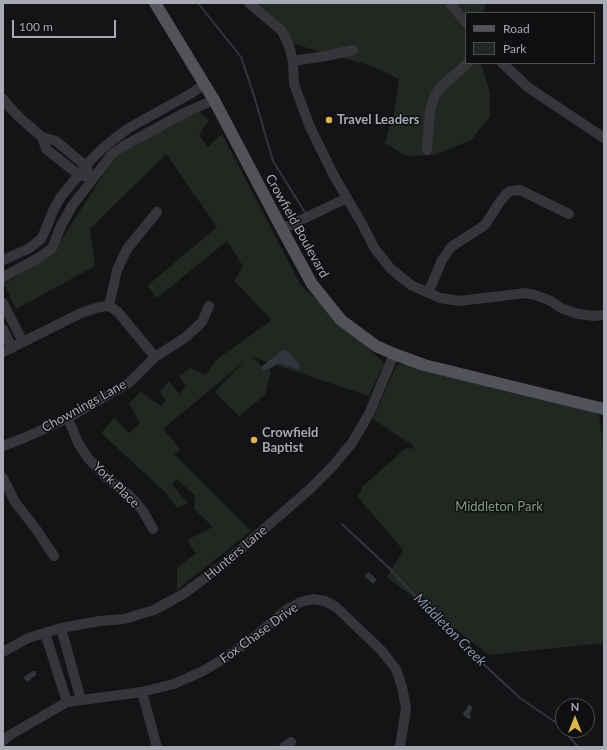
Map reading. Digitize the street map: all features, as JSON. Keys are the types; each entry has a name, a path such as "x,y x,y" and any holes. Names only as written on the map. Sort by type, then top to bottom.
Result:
{"main road":[{"name":"Crowfield Boulevard","path":"155,3 214,100 312,284 341,320 376,346 424,365 604,409"}],"street":[{"path":"249,3 282,31 289,46 293,61 294,84 310,127 333,174 375,249 391,269 411,285 440,298 460,301 526,293 551,301 562,308 578,314 594,316 604,315"},
{"path":"450,3 465,22"},
{"path":"293,61 353,50"},
{"path":"427,150 430,110 435,95 442,86 467,64"},
{"path":"503,64 529,88 604,138"},
{"path":"3,260 28,249 41,239 60,198 90,161 104,147 127,129 192,93 204,84"},
{"path":"3,99 19,117 42,136 56,141 86,166 93,179"},
{"path":"3,277 35,260 52,248 61,226 72,206 112,154 186,112 214,100"},
{"path":"42,136 46,148 79,174 93,179"},
{"path":"428,293 442,260 451,247 485,225 499,203 510,191 520,190 569,214"},
{"path":"282,229 347,198"},
{"path":"109,306 117,270 127,249 158,212"},
{"path":"3,303 24,342"},
{"path":"3,329 8,350 82,313 99,307 109,306 118,312 155,357"},
{"name":"Chownings Lane","path":"3,446 68,418 130,382 155,357 186,337 202,322 209,306"},
{"name":"Hunters Lane","path":"3,652 28,638 61,628 100,621 124,619 154,610 185,594 224,564 311,488 332,467 352,443 369,414 394,354"},
{"name":"York Place","path":"68,418 78,443 88,458 106,477 130,496 143,511 153,530"},
{"path":"3,478 15,502 36,529 54,556"},
{"name":"Fox Chase Drive","path":"67,702 142,692 174,684 203,671 225,658 257,635 286,610 301,602 313,598 325,601 336,607 381,650 396,669 406,708 400,747"},
{"path":"61,628 82,700"},
{"path":"3,741 10,735 67,702 45,633"},
{"path":"142,692 157,747"}],"green space":[{"path":"252,3 486,3 483,12 465,12 465,64 481,64 490,93 490,117 471,140 436,155 406,156 385,143 394,113 399,79 369,65 292,43"},
{"path":"195,109 209,120 199,135 208,147 222,134 300,284 384,363 369,396 252,357 262,366 261,368 263,371 271,370 265,395 239,416 215,392 246,360 163,429 180,449 174,454 251,531 177,590 177,568 196,553 187,540 213,527 194,509 195,495 176,479 172,485 188,503 177,508 167,494 101,433 114,418 129,433 140,423 129,403 141,392 161,406 166,401 160,392 169,381 179,394 186,387 179,376 190,368 206,375 216,360 272,320 234,281 243,266 227,241 157,298 147,286 217,227 166,154 90,229 95,266 16,309 4,284 53,253 117,153"},
{"name":"Middleton Park","path":"397,364 406,364 599,414 604,455 604,643 489,655 387,577 403,550 357,496 362,491 361,488 406,448 411,449 414,446 373,419"}],"shaded area":[{"path":"283,350 287,351 299,364 299,370 280,363 265,371 261,370 262,366"},
{"path":"369,572 377,580 373,584 365,576"},
{"path":"35,671 36,675 27,682 24,678 25,676"},
{"path":"468,705 472,707 470,713 471,718 469,719 463,714"}],"waterway":[{"path":"198,3 241,57 273,161 306,214"},
{"name":"Middleton Creek","path":"342,524 389,568 452,635 520,698 555,722"},
{"name":"Middleton Creek","path":"571,738 578,747"}],"place":[{"name":"Travel Leaders","path":"329,120"},
{"name":"Crowfield Baptist","path":"254,440"}]}
